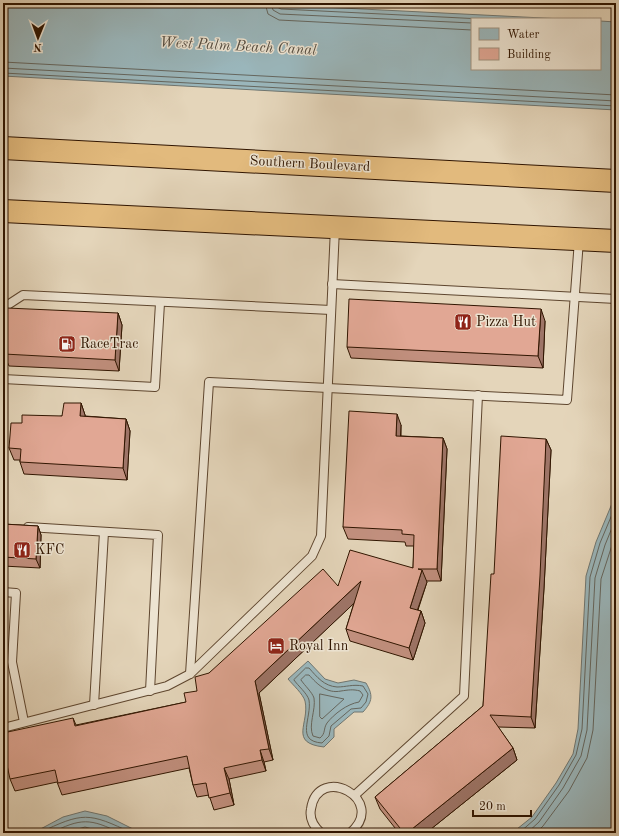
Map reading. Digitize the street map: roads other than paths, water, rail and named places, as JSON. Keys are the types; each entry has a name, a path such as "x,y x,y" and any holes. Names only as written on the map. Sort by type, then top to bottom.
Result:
{"highway":[{"name":"Southern Boulevard","path":"3,148 616,181"},
{"path":"3,211 614,241"}],"lane":[{"path":"3,728 150,691 167,686 190,674 312,556 321,536 335,228"},
{"path":"190,674 208,382 567,400 579,240"},
{"path":"332,284 616,299"},
{"path":"3,308 23,295 160,303 331,310"},
{"path":"3,379 155,387 160,303"},
{"path":"355,795 464,696 478,395"},
{"path":"18,526 158,535 150,691"},
{"path":"94,705 104,532"},
{"path":"3,592 16,593 12,662 24,722"},
{"path":"321,833 312,821 310,812 311,804 322,790 331,787 348,790 355,795 360,803 360,820 356,828 350,833"}],"water":[{"name":"West Palm Beach Canal","path":"3,3 241,3 543,18 471,18 471,70 601,70 601,21 616,22 616,110 3,76"},
{"path":"616,494 616,833 512,833 532,817 556,783 573,754 578,729 586,576 596,542"},
{"path":"308,661 325,679 338,683 354,680 366,683 371,695 369,705 363,712 354,712 334,729 334,737 324,747 313,745 303,736 306,709 305,701 288,679"},
{"path":"85,811 107,816 141,833 33,833 63,817"}],"place":[{"name":"Pizza Hut","path":"463,322"},
{"name":"RaceTrac","path":"67,344"},
{"name":"KFC","path":"22,550"},
{"name":"Royal Inn","path":"276,646"}]}
